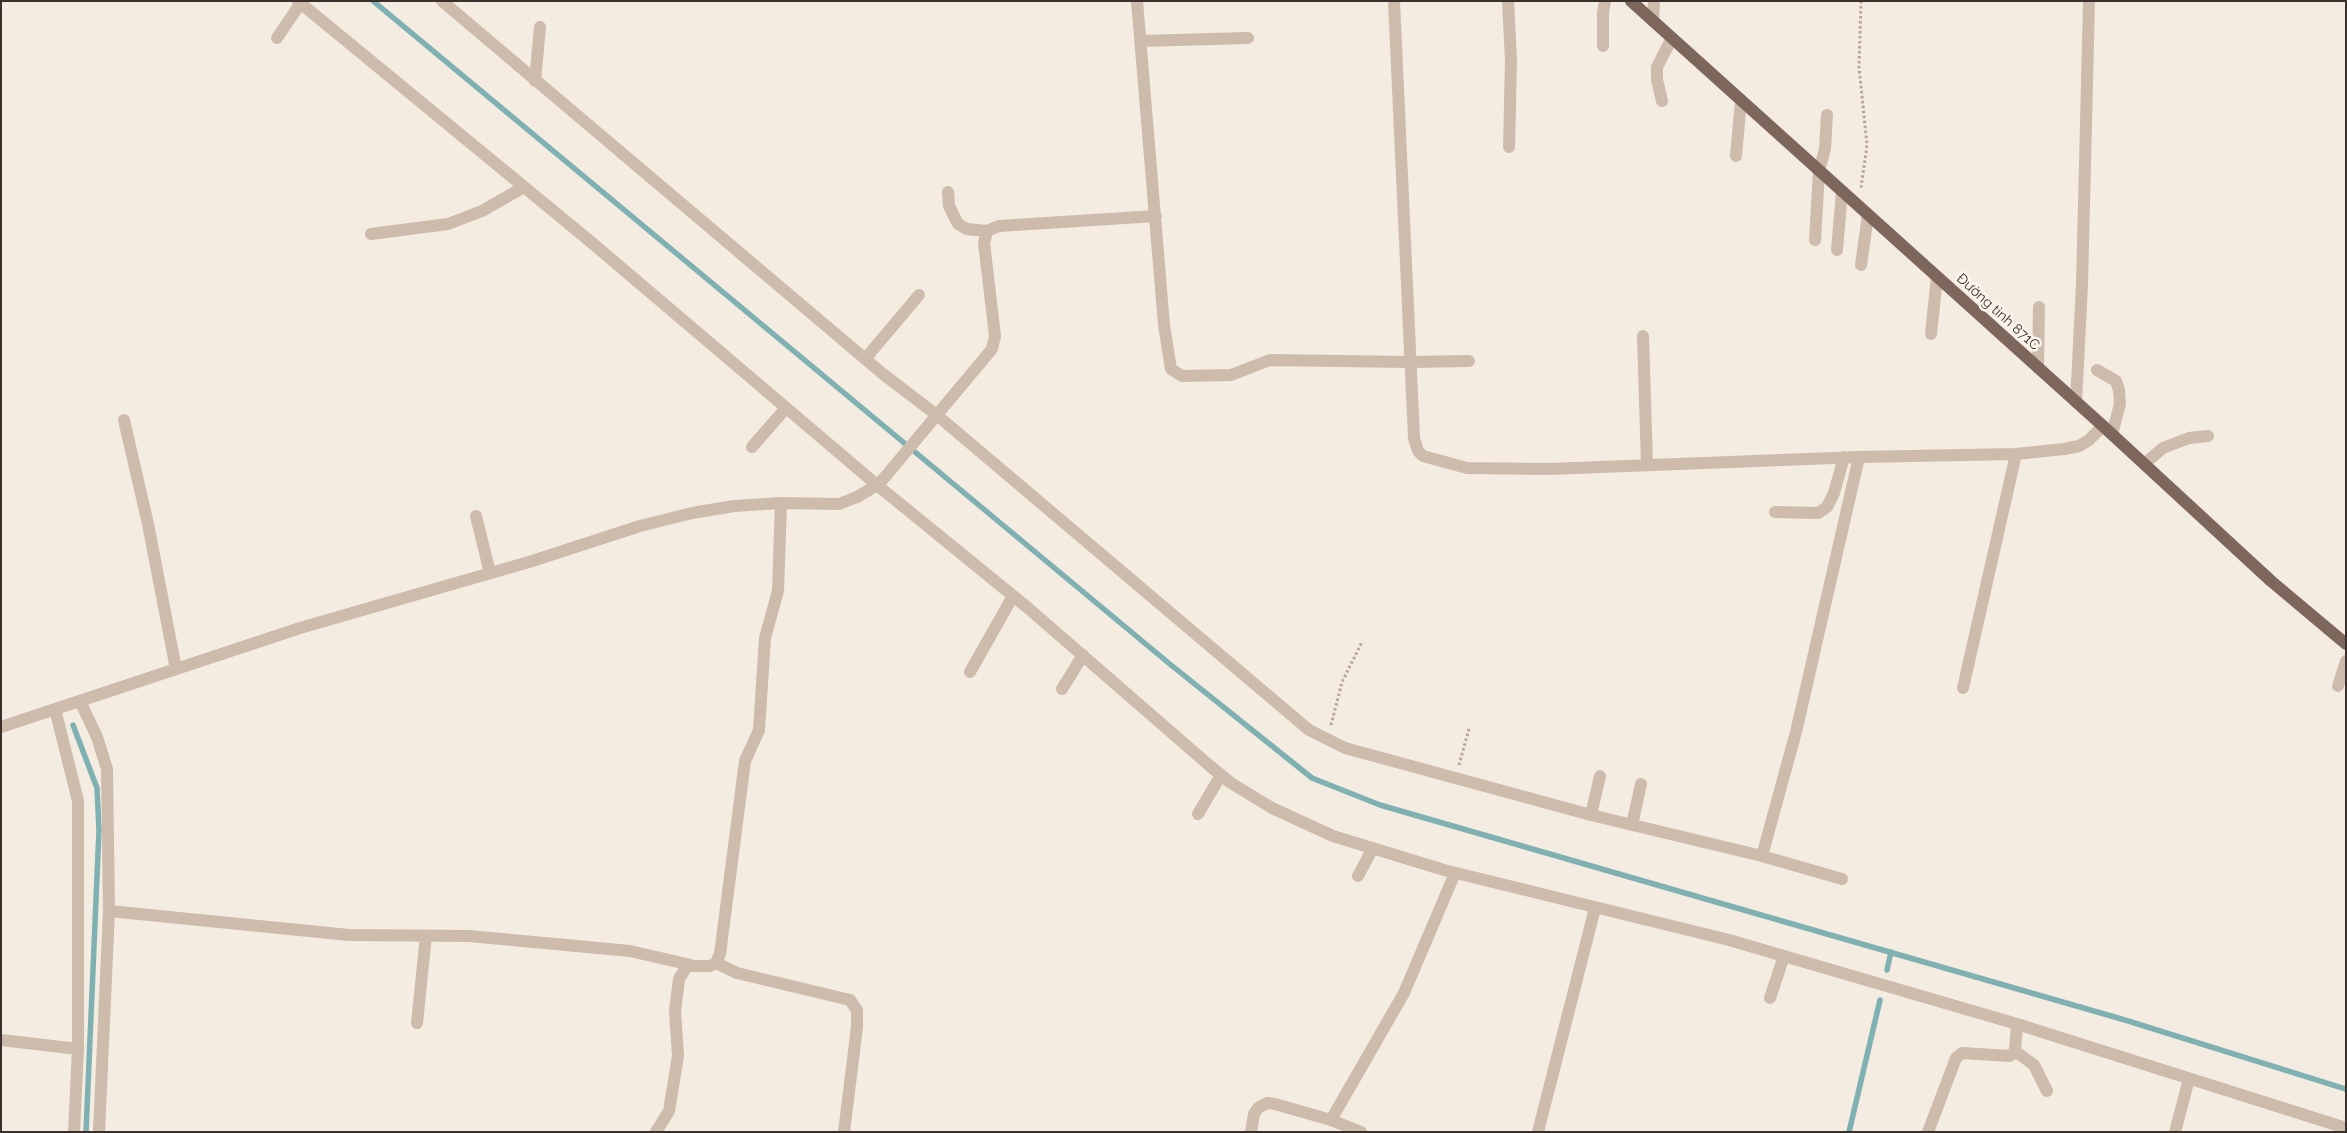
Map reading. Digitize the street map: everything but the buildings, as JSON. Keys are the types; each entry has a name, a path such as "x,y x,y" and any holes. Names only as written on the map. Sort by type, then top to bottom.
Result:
{"main road":[{"name":"Đường tỉnh 871C","path":"1631,1 2107,430 2271,581 2346,644"}],"street":[{"path":"442,1 935,419 1309,730 1344,748 1591,815 1762,856 1842,879"},
{"path":"1137,1 1164,325 1171,369 1176,374 1182,376 1231,375 1270,360 1469,361"},
{"path":"1394,1 1410,362 1416,445 1423,456 1429,459 1478,469 2016,454 2064,450 2079,446 2107,430 2120,404 2116,380 2097,370"},
{"path":"1508,1 1511,61 1510,147"},
{"path":"1603,46 1605,1"},
{"path":"1653,21 1654,1"},
{"path":"2076,402 2082,285 2089,1"},
{"path":"276,38 299,2 524,187 786,408 881,481 1221,774 1272,808 1333,836 1455,873 1784,956 2017,1024 2346,1128"},
{"path":"535,81 540,27"},
{"path":"1141,41 1248,38"},
{"path":"1662,101 1657,80 1657,67 1672,38"},
{"path":"1736,156 1741,100"},
{"path":"1815,240 1820,171 1825,149 1827,115"},
{"path":"371,234 448,224 482,211 524,187"},
{"path":"948,192 949,206 958,224 967,229 987,231 998,226 1156,216"},
{"path":"1837,250 1842,192"},
{"path":"1861,265 1863,211"},
{"path":"1,726 300,628 490,573 640,526 692,513 734,506 781,503 839,504 881,481 987,357 994,342 984,243 987,231"},
{"path":"1931,334 1937,277"},
{"path":"865,359 919,295"},
{"path":"2038,368 2039,307"},
{"path":"1643,336 1647,465"},
{"path":"752,448 786,408"},
{"path":"124,420 148,524 176,669"},
{"path":"2144,464 2163,448 2190,438 2208,436"},
{"path":"1962,688 2016,454"},
{"path":"1762,856 1796,732 1859,457"},
{"path":"1775,512 1818,513 1827,507 1834,493 1844,458"},
{"path":"109,911 349,935 469,936 630,950 691,965 710,966 716,963 720,954 745,761 759,730 765,638 778,591 781,503"},
{"path":"476,516 490,573"},
{"path":"970,672 1013,596"},
{"path":"1062,689 1082,656"},
{"path":"2338,686 2346,661"},
{"path":"80,701 97,737 107,769 109,911 99,1132"},
{"path":"55,709 78,801 78,1049 74,1132"},
{"path":"1198,814 1221,774"},
{"path":"1591,815 1600,776"},
{"path":"1632,825 1641,784"},
{"path":"1358,876 1373,848"},
{"path":"1336,1126 1404,993 1455,873"},
{"path":"1538,1132 1596,908"},
{"path":"417,1023 426,936"},
{"path":"1770,998 1784,956"},
{"path":"716,963 738,973 850,1000 857,1010 857,1027 844,1132"},
{"path":"656,1132 669,1112 678,1056 675,1011 677,985 684,970 691,965"},
{"path":"1928,1132 1956,1058 1962,1053 2010,1056 2015,1051 2017,1024"},
{"path":"1,1040 78,1049"},
{"path":"2015,1051 2034,1064 2047,1091"},
{"path":"2175,1132 2189,1079"},
{"path":"1251,1132 1254,1114 1258,1108 1266,1103 1275,1104 1336,1126 1361,1132"}],"path":[{"path":"1861,1 1859,67 1867,145 1863,211"},
{"path":"1326,740 1342,682 1362,642"},
{"path":"1455,778 1469,729"}],"waterway":[{"path":"373,1 1171,665 1312,778 1380,805 2125,1020 2346,1089"},
{"path":"73,725 97,788 99,830 86,1132"},
{"path":"1887,970 1891,952"},
{"path":"1849,1132 1880,1000"}]}
